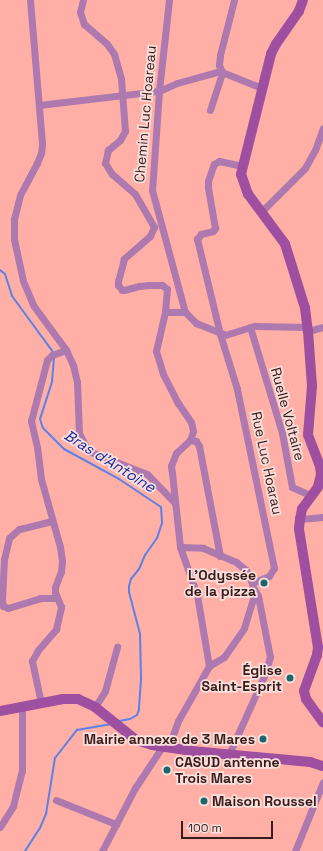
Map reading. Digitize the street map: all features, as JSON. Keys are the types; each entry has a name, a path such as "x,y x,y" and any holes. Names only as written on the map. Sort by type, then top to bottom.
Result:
{"main road":[{"path":"303,0 299,11 276,44 272,54 241,174 248,194 285,244 304,308 308,329 312,386 308,435 320,466 321,474 318,488 302,509 299,529 318,647 317,655 304,694 323,722"},
{"path":"0,711 70,698 86,701 136,740 165,748 322,763"}],"street":[{"path":"30,0 42,134 42,153 20,195 14,219 14,239 23,281 33,304 66,350 73,365 77,382 79,433 86,447 91,452 147,474 175,503"},
{"path":"83,0 80,12 84,24 107,44 114,54 121,79 125,131 120,140 108,150 106,163 112,174 135,194 154,226 150,236 124,259 118,281 120,288 124,290 139,286 162,285 168,293 156,351 158,361 169,387 191,422 193,431 190,440 176,453 172,466 180,547 197,595 209,666"},
{"name":"Chemin Luc Hoareau","path":"169,0 159,91 152,190 185,312"},
{"path":"210,110 222,72 220,56 234,0"},
{"path":"39,105 159,91 178,82 222,72 262,88"},
{"path":"261,212 305,168 315,150 323,128"},
{"path":"220,334 197,239 201,234 213,231 215,228 208,188 208,181 214,164 219,161 242,166"},
{"path":"165,312 185,312 196,323 220,334 230,334 250,327 308,329 323,327"},
{"name":"Ruelle Voltaire","path":"250,327 282,433 292,487 312,496"},
{"name":"Rue Luc Hoarau","path":"220,334 237,389 274,562 272,573 253,586"},
{"path":"42,703 32,661 38,650 56,629 61,607 57,598 55,587 61,571 62,561 40,479 37,446 31,421 47,360 52,355 66,350"},
{"path":"190,440 196,441 200,446 220,556"},
{"path":"300,519 323,517"},
{"path":"52,521 19,529 9,538 4,559 2,600 3,606 8,608 40,598 57,598"},
{"path":"180,547 199,547 244,567 258,596 270,653 265,674 229,754"},
{"path":"102,851 135,788 165,748 178,721 209,666 224,657 238,639 246,624 254,595 253,586"},
{"path":"95,707 105,691 116,647"},
{"path":"0,826 13,806 22,771 22,707"},
{"path":"295,851 323,782"},
{"path":"56,800 116,824"}],"waterway":[{"name":"Bras d'Antoine","path":"0,270 5,274 12,296 53,352"},
{"name":"Bras d'Antoine","path":"54,358 52,382 40,419 43,428 64,449 119,479 161,507 162,523 157,538 145,555 139,569 131,579 129,586 129,592 140,634 141,679 139,710 137,715 130,719 119,721"},
{"name":"Bras d'Antoine","path":"25,851 40,828 46,814 55,758 77,730 111,724"}],"place":[{"name":"L'Odyssée de la pizza","path":"264,583"},
{"name":"Église Saint-Esprit","path":"290,678"},
{"name":"Mairie annexe de 3 Mares","path":"263,739"},
{"name":"CASUD antenne Trois Mares","path":"167,770"},
{"name":"Maison Roussel","path":"204,801"}]}
